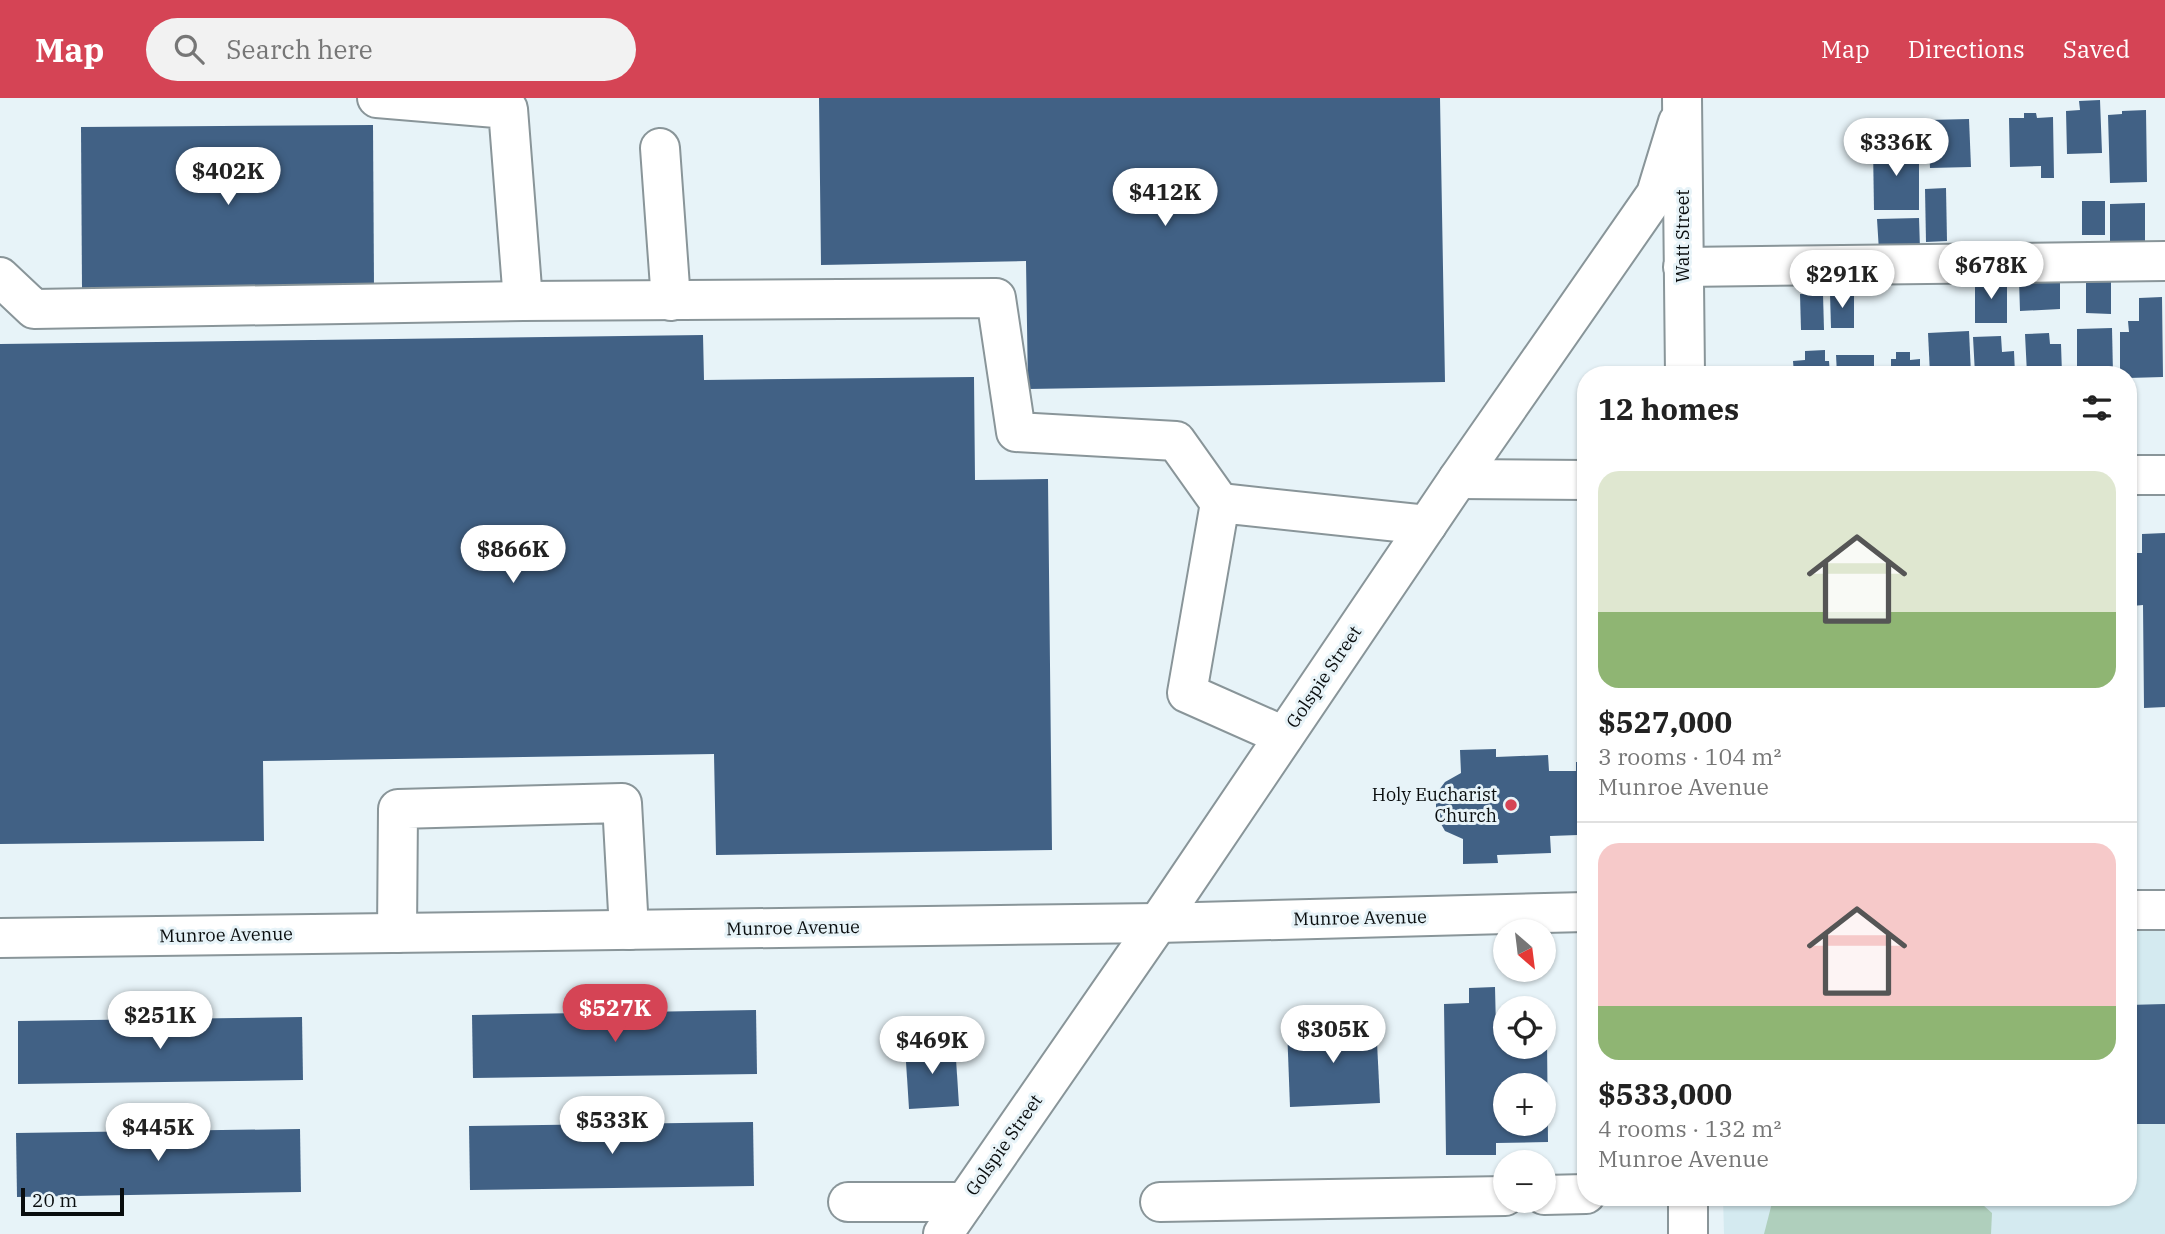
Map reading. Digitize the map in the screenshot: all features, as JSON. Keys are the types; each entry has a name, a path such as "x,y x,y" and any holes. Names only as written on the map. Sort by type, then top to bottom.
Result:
{"main road":[{"path":"377,98 508,110 523,301"},
{"name":"Watt Street","path":"1682,104 1685,366"},
{"name":"Golspie Street","path":"943,1234 1158,923 1458,479 1656,194 1682,104"},
{"path":"660,148 671,301"},
{"path":"1683,267 2165,261"},
{"path":"0,276 34,309 523,301 996,298 1016,432 1177,440 1220,503 1187,693 1284,736"},
{"path":"2137,475 2165,475"},
{"path":"1458,479 1577,481"},
{"path":"1220,503 1427,525"},
{"path":"397,933 398,809 622,803 629,930"},
{"path":"2137,910 2165,910"},
{"name":"Munroe Avenue","path":"0,938 1158,923 1577,912"},
{"path":"1556,1195 1577,1195"},
{"path":"1160,1202 1493,1196"},
{"path":"848,1202 965,1202"},
{"path":"1688,1206 1688,1234"}],"shaded area":[{"path":"2165,928 2165,1234 1724,1234 1723,1206 2137,1206 2137,929"}],"green space":[{"path":"1771,1206 1984,1206 1992,1213 1991,1234 1764,1234"}],"building":[{"path":"819,98 1440,98 1445,382 1028,389 1026,261 821,265"},
{"path":"2100,100 2102,153 2067,154 2066,111 2080,110 2079,101"},
{"path":"2146,110 2147,182 2110,183 2108,115 2122,114 2122,111"},
{"path":"2024,113 2036,113 2037,118 2053,117 2054,178 2041,178 2041,166 2010,167 2009,118 2024,118"},
{"path":"1969,119 1971,167 1930,168 1928,120"},
{"path":"373,125 374,287 82,289 81,127"},
{"path":"1873,147 1919,147 1919,210 1874,210"},
{"path":"1946,188 1947,241 1926,242 1925,189"},
{"path":"2082,201 2105,201 2105,235 2082,235"},
{"path":"2145,203 2145,243 2110,244 2110,204"},
{"path":"1919,218 1920,250 1879,251 1877,219"},
{"path":"2086,277 2111,277 2111,314 2086,313"},
{"path":"2007,279 2007,323 1975,323 1975,280"},
{"path":"2060,279 2060,309 2020,311 2019,280"},
{"path":"1830,293 1854,293 1854,328 1831,328"},
{"path":"1800,294 1823,294 1824,330 1801,330"},
{"path":"2162,297 2163,377 2137,378 2137,366 2120,366 2120,332 2129,332 2128,321 2139,321 2139,298"},
{"path":"2112,328 2113,366 2077,366 2077,329"},
{"path":"1969,331 1971,366 1930,366 1928,333"},
{"path":"2049,333 2050,344 2061,344 2062,366 2027,366 2025,334"},
{"path":"703,335 704,380 974,377 975,480 1048,479 1052,850 716,855 714,754 263,761 264,841 0,844 0,344"},
{"path":"2001,336 2002,352 2014,351 2015,366 1975,366 1973,337"},
{"path":"1825,350 1825,361 1829,361 1829,366 1793,366 1793,361 1805,360 1805,351"},
{"path":"1896,352 1910,352 1910,360 1920,359 1920,366 1891,366 1891,359 1896,359"},
{"path":"1836,355 1874,355 1874,366 1837,366"},
{"path":"2165,533 2165,707 2144,708 2143,605 2137,606 2137,553 2142,553 2142,534"},
{"name":"Holy Eucharist Church","path":"1496,749 1496,757 1548,755 1549,771 1576,771 1577,762 1577,835 1550,836 1551,853 1497,855 1498,863 1463,864 1463,839 1445,831 1436,815 1436,794 1445,782 1461,773 1460,750"},
{"path":"1495,987 1493,1059 1547,1059 1547,1073 1493,1073 1493,1136 1548,1136 1548,1142 1496,1143 1493,1155 1446,1155 1444,1004 1469,1003 1469,988"},
{"path":"2165,1004 2165,1124 2137,1124 2137,1005"},
{"path":"756,1010 757,1074 473,1078 472,1015"},
{"path":"302,1017 303,1080 18,1084 18,1021"},
{"path":"1376,1022 1380,1103 1290,1107 1287,1027"},
{"path":"955,1043 959,1106 909,1109 905,1046"},
{"path":"753,1122 754,1186 470,1190 469,1126"},
{"path":"300,1129 301,1192 17,1197 16,1133"}],"place":[{"name":"Holy Eucharist Church","path":"1511,805"}]}
